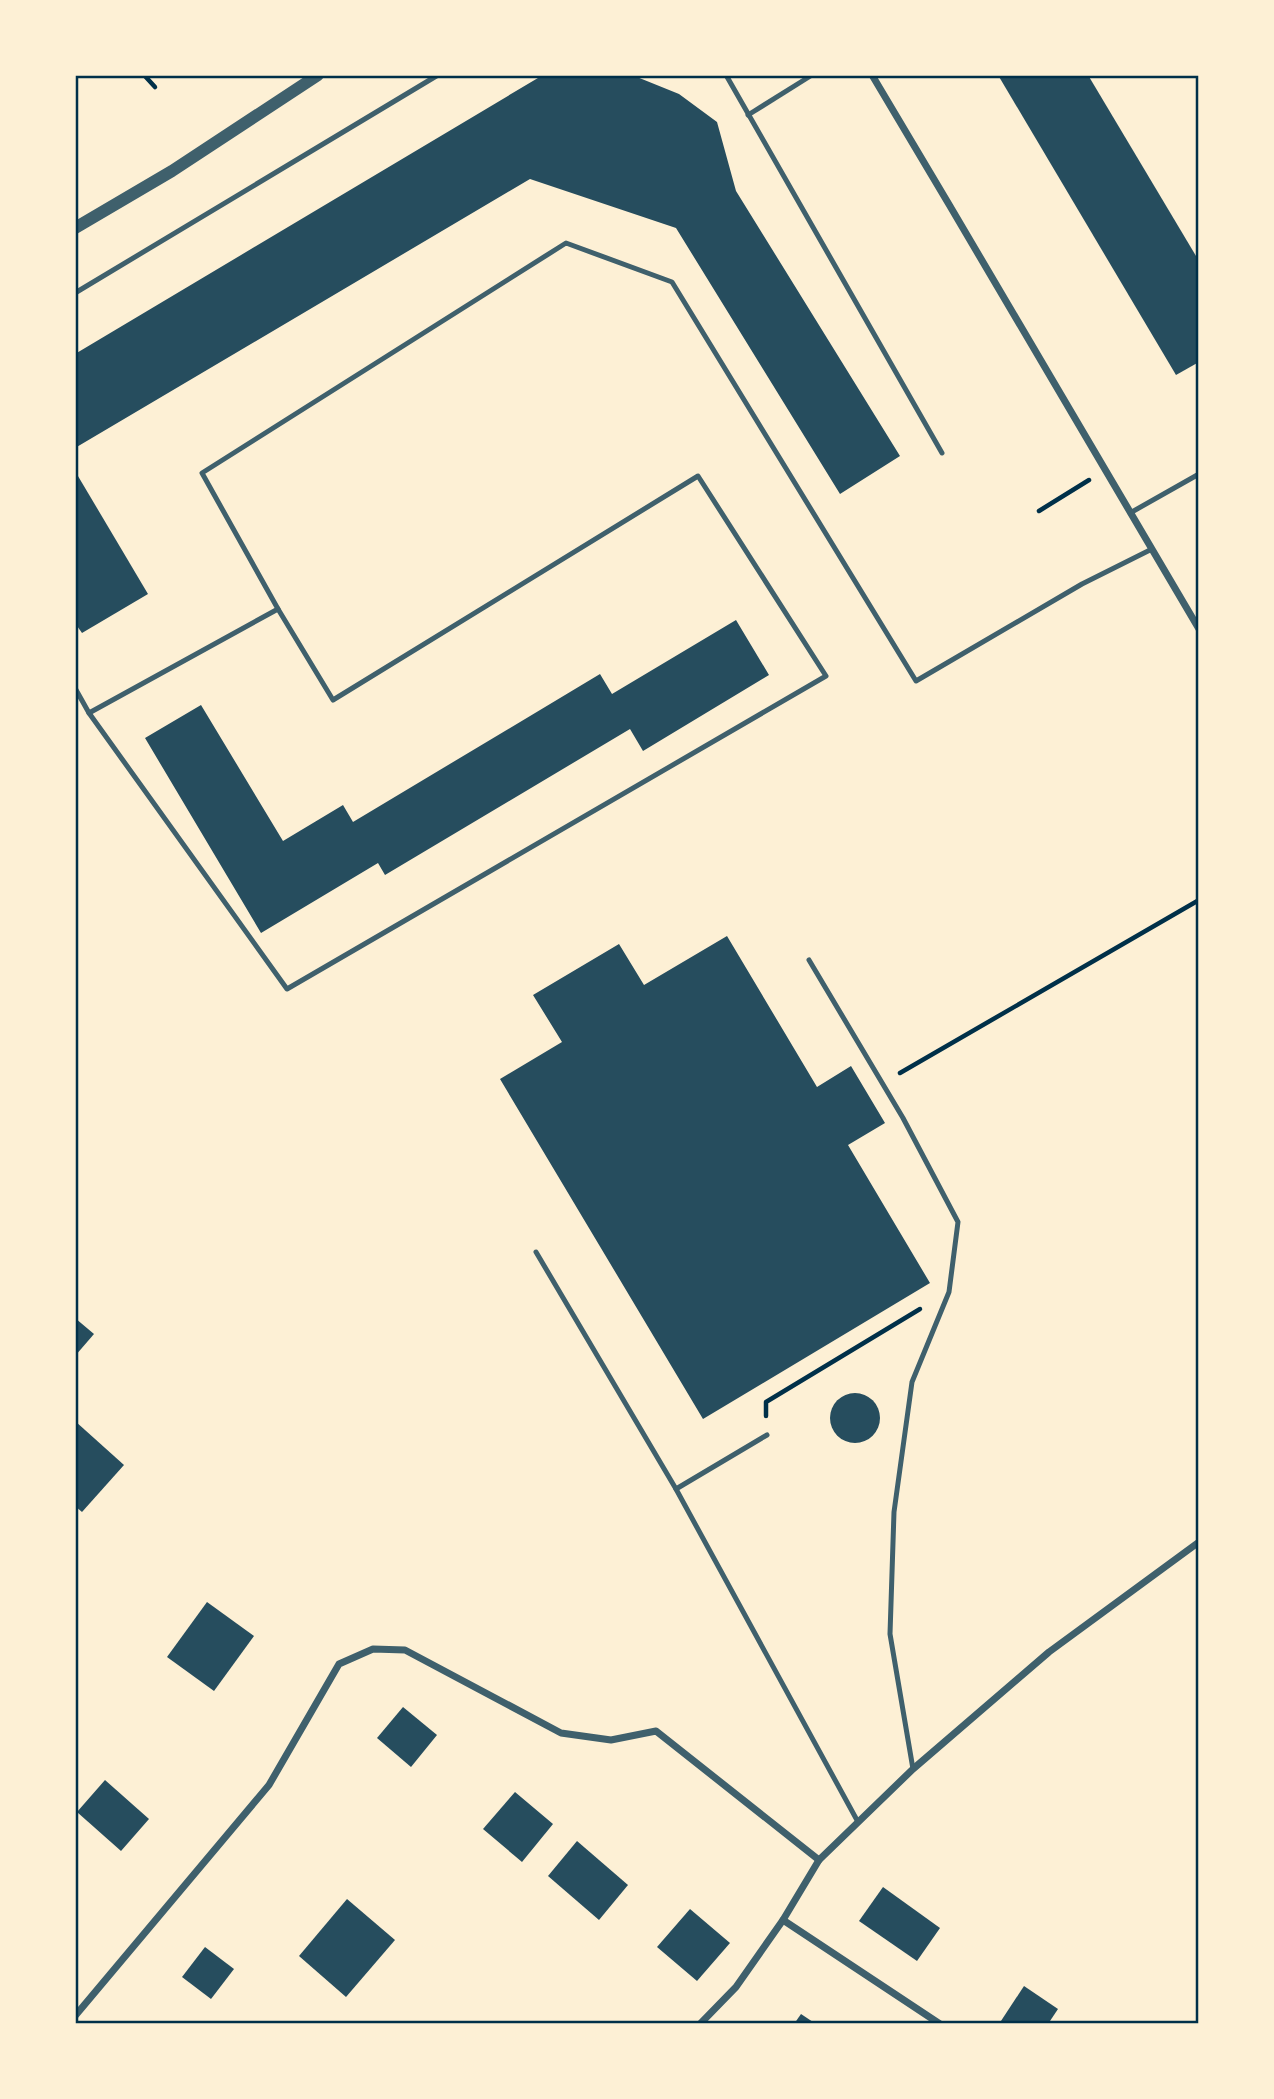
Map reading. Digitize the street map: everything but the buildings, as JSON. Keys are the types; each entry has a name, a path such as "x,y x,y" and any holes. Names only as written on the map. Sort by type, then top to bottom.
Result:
{"street":[{"path":"75,228 172,172 318,75"},
{"path":"872,75 1199,629"},
{"path":"700,2024 736,1987 783,1920 820,1860 858,1822 913,1769 1049,1652 1199,1542"},
{"path":"75,2016 269,1785 339,1664 373,1650 405,1650 561,1732 611,1741 656,1731 820,1860"},
{"path":"783,1920 940,2024"}],"lane":[{"path":"75,293 438,75"},
{"path":"726,75 942,453"},
{"path":"748,115 812,75"},
{"path":"75,688 89,713 287,989 825,676 698,477 333,701 202,473 566,243 672,282 916,681 1082,584 1152,549"},
{"path":"1130,513 1199,474"},
{"path":"89,713 278,609"},
{"path":"809,960 882,1084 958,1222 949,1292 912,1382 894,1512 890,1634 913,1769"},
{"path":"536,1252 676,1489 858,1822"},
{"path":"676,1489 767,1435"}],"path":[{"path":"144,75 155,87"},
{"path":"1039,511 1104,470"},
{"path":"882,1084 1199,900"},
{"path":"766,1402 949,1292"}]}
